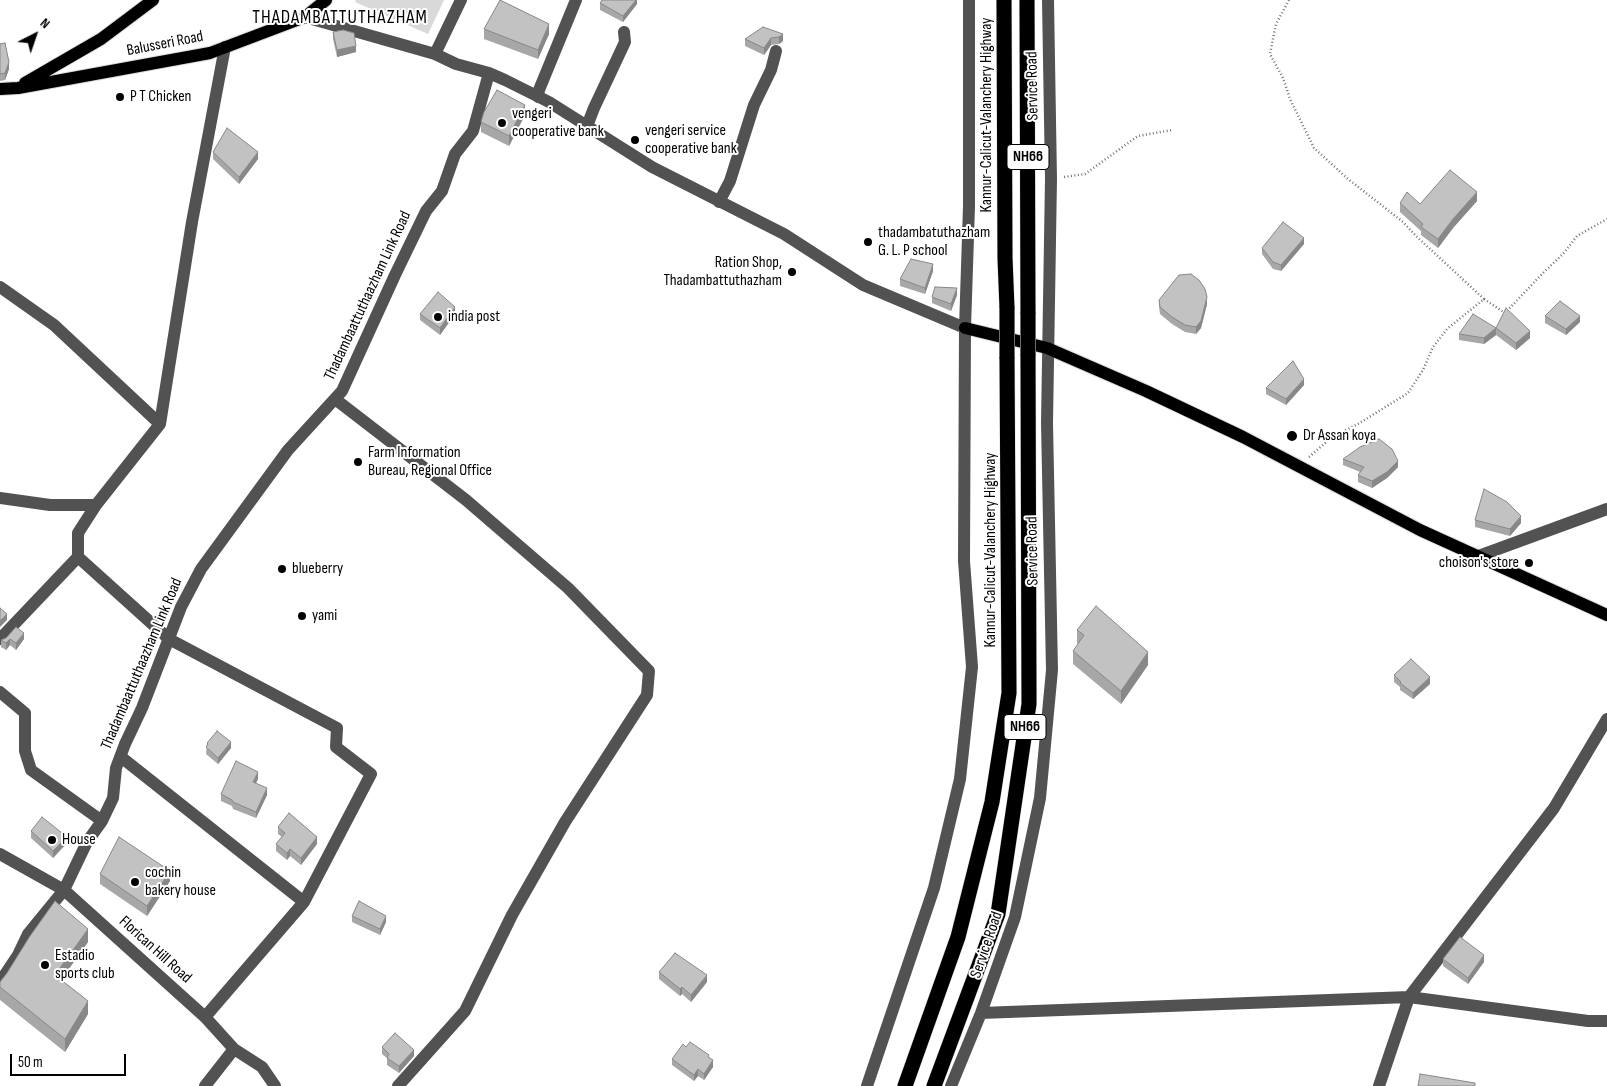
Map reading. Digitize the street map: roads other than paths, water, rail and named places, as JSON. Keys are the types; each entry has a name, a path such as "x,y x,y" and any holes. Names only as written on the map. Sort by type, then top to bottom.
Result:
{"highway":[{"name":"Kannur-Calicut-Valanchery Highway","path":"905,1086 958,937 992,802 1008,693 1009,571 1004,0"},
{"name":"NH66","path":"934,1086 998,914 1029,704 1027,0"}],"main road":[{"path":"18,88 101,38 153,0"},
{"name":"Balusseri Road","path":"0,90 210,52 305,17 326,0"},
{"path":"965,328 1047,348 1155,395 1299,466 1420,530 1607,615"}],"street":[{"path":"435,54 461,0"},
{"path":"538,97 539,90 576,0"},
{"path":"867,1086 934,888 960,779 972,667 964,561 965,328 969,206 969,0"},
{"name":"Service Road","path":"952,1086 981,1013 1015,917 1041,788 1052,670 1047,423 1051,179 1048,0"},
{"path":"305,17 435,54 456,64 489,74 538,97 652,167 784,234 863,285 965,328"},
{"path":"588,126 594,108 625,42 624,32"},
{"path":"0,639 78,557 78,533 96,505 160,424 192,222 225,47"},
{"path":"719,202 730,181 754,104 770,70 776,51"},
{"name":"Thadambaattuthaazham Link Road","path":"0,982 18,955 28,934 64,890 87,842 102,821 113,798 116,768 120,757 181,607 200,569 288,450 342,391 394,275 426,211 442,191 455,154 473,130 489,74"},
{"path":"0,287 54,325 160,424"},
{"path":"335,399 466,500 568,588 649,671 647,695 565,822 512,915 465,1011 398,1086"},
{"path":"0,498 50,505 96,505"},
{"path":"1476,557 1607,509"},
{"path":"78,557 169,638 337,728 336,747 370,774 304,902 205,1017"},
{"path":"0,692 25,713 25,750 31,770 102,821"},
{"path":"1379,1086 1409,997 1554,808 1607,719"},
{"path":"120,757 304,902"},
{"name":"Florican Hill Road","path":"0,854 64,890 205,1017 234,1049 262,1066 275,1086"},
{"path":"981,1013 1409,997 1607,1021"},
{"path":"205,1086 234,1049"}],"place":[{"name":"P T Chicken","path":"120,97"},
{"name":"vengeri cooperative bank","path":"502,123"},
{"name":"vengeri service cooperative bank","path":"635,140"},
{"name":"thadambatuthazham G. L. P school","path":"868,242"},
{"name":"Ration Shop, Thadambattuthazham","path":"792,272"},
{"name":"india post","path":"438,317"},
{"name":"Dr Assan koya","path":"1292,436"},
{"name":"Farm Information Bureau, Regional Office","path":"358,462"},
{"name":"choison's store","path":"1529,563"},
{"name":"blueberry","path":"282,569"},
{"name":"yami","path":"302,616"},
{"name":"House","path":"52,840"},
{"name":"cochin bakery house","path":"135,882"},
{"name":"Estadio sports club","path":"45,965"}],"district":[{"name":"THADAMBATTUTHAZHAM","path":"340,18"}]}
